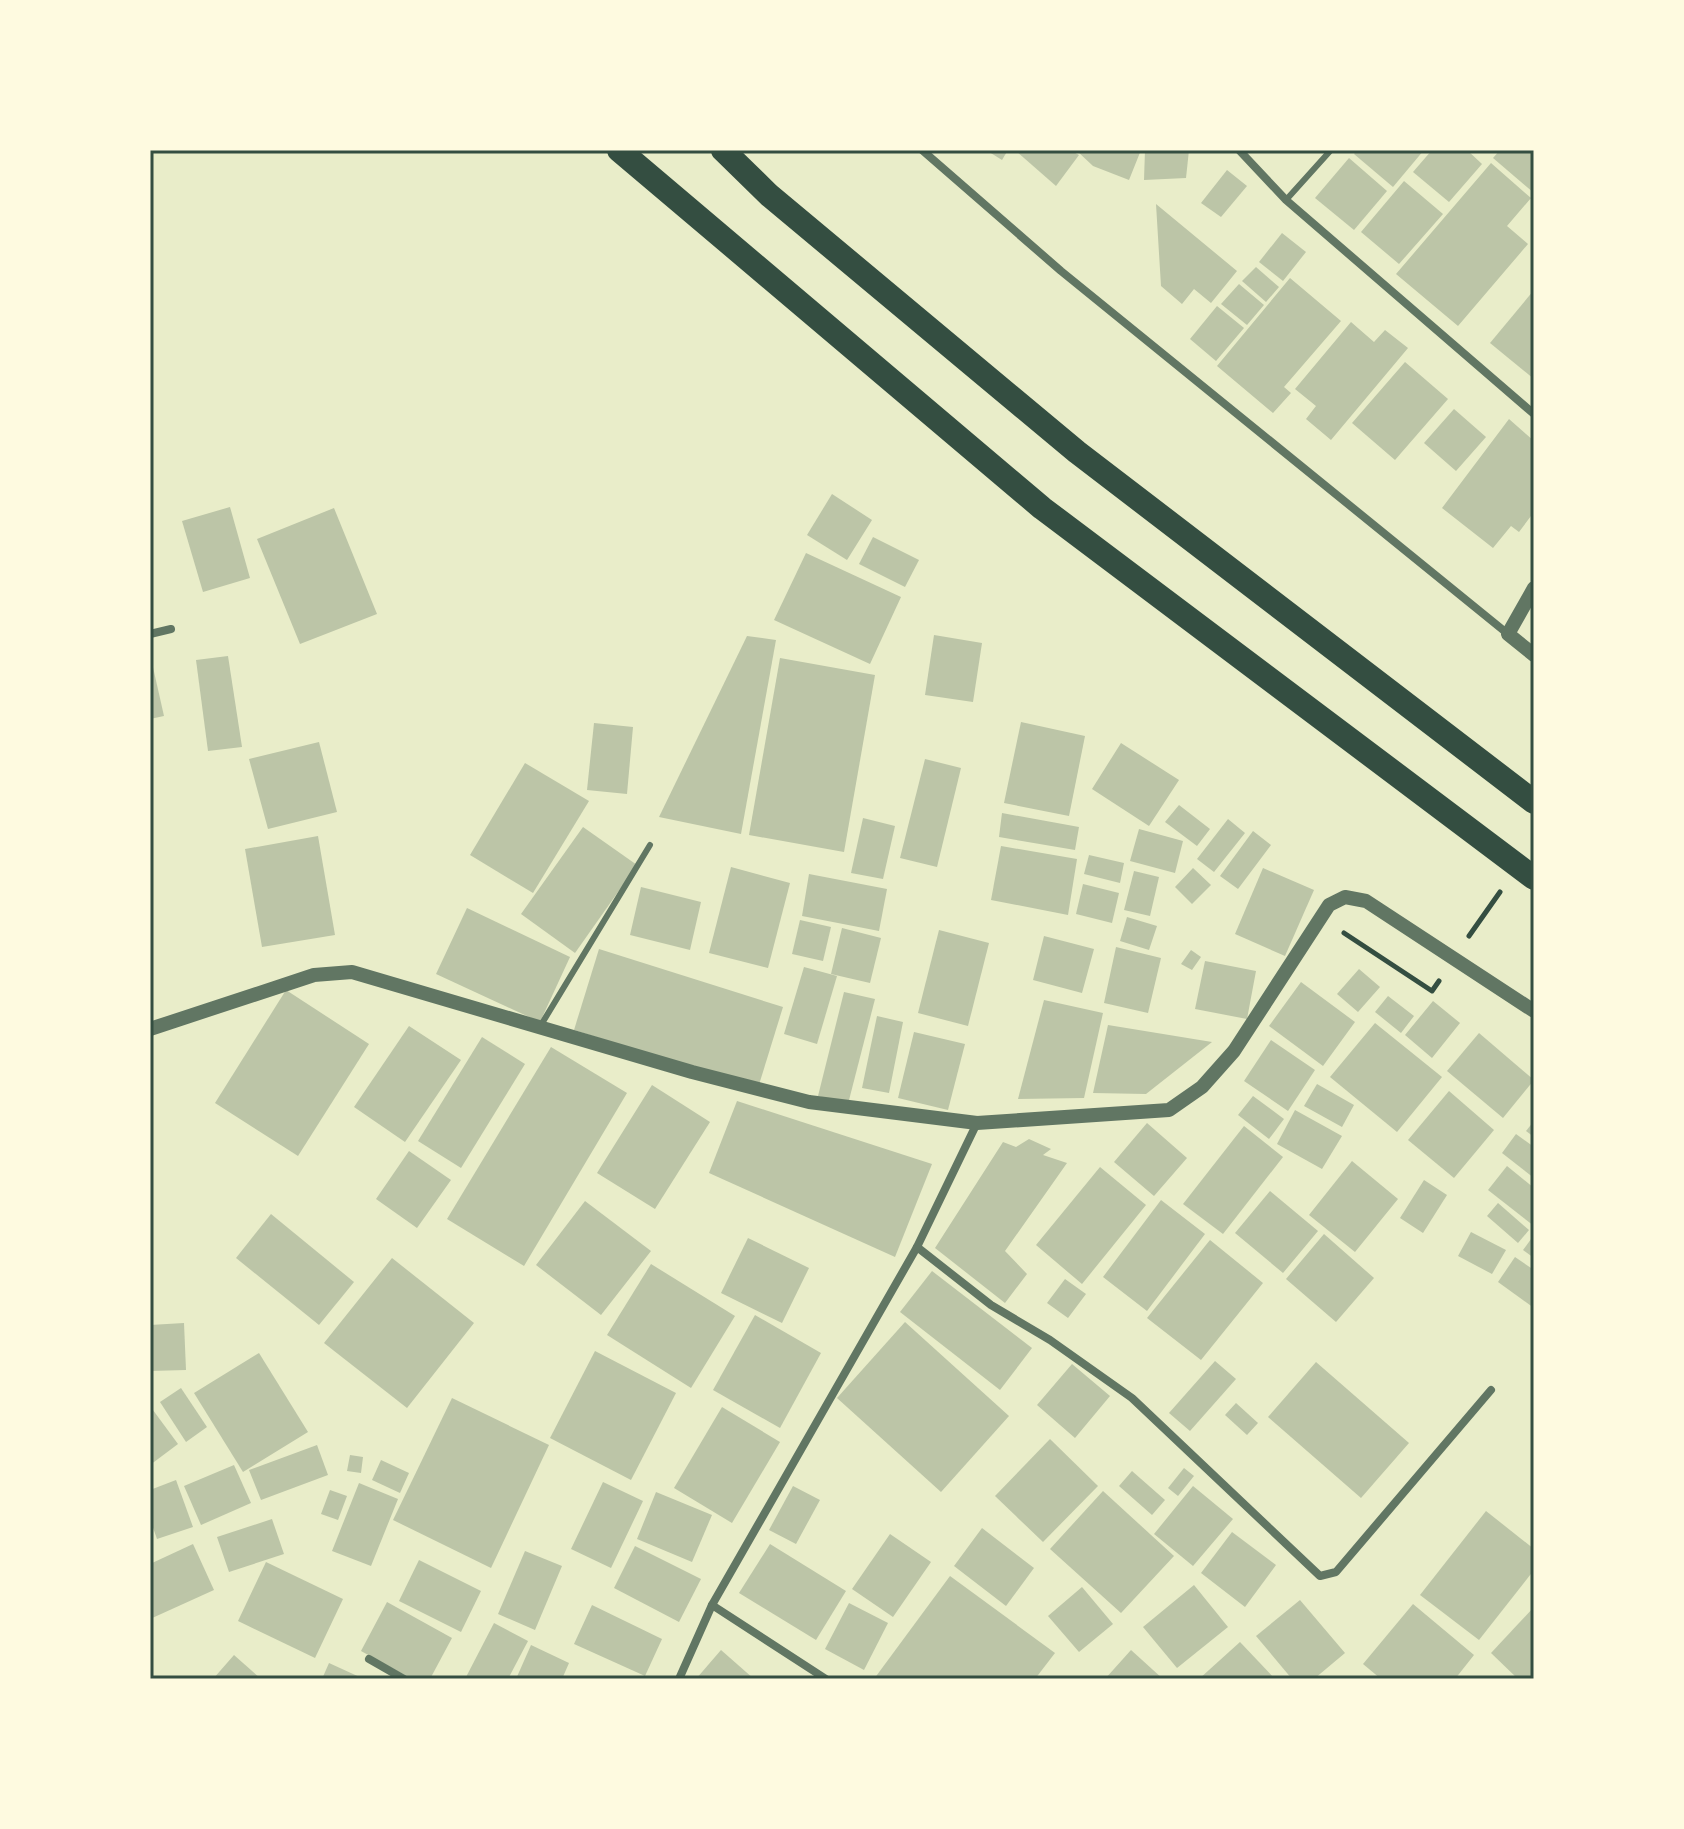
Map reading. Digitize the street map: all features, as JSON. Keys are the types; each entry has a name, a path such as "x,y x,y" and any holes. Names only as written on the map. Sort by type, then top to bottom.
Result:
{"highway":[{"path":"619,150 1042,508 1534,878"},
{"path":"723,150 769,195 1077,452 1534,802"}],"street":[{"path":"922,150 1061,271 1534,655"},
{"path":"1239,150 1286,200 1534,414"},
{"path":"1508,634 1534,588"},
{"path":"150,634 171,629"},
{"path":"150,1029 314,975 352,972 541,1025 692,1072 809,1102 977,1123 1169,1110 1202,1087 1234,1051 1329,905 1345,897 1366,901 1534,1011"},
{"path":"679,1679 712,1605 917,1247 977,1123"},
{"path":"917,1247 991,1305 1050,1340 1132,1398 1320,1576 1336,1572 1491,1390"},
{"path":"712,1605 826,1679"},
{"path":"369,1659 404,1679"}],"lane":[{"path":"1286,200 1331,150"},
{"path":"541,1025 650,845"}],"path":[{"path":"1466,941 1509,879"},
{"path":"1352,937 1432,991 1441,978"}],"building":[{"path":"986,150 1008,150 1002,160"},
{"path":"1015,150 1070,150 1079,155 1056,186"},
{"path":"1076,150 1141,150 1129,180 1093,166"},
{"path":"1145,150 1189,150 1186,178 1144,180"},
{"path":"1357,150 1424,150 1393,187 1354,154"},
{"path":"1432,150 1467,150 1482,164 1449,202 1413,172"},
{"path":"1500,150 1534,150 1534,193 1493,158"},
{"path":"1349,158 1387,191 1354,230 1315,198"},
{"path":"1491,163 1531,198 1507,226 1528,244 1458,326 1396,274"},
{"path":"1227,170 1247,186 1221,217 1201,203"},
{"path":"1404,181 1443,214 1399,264 1361,232"},
{"path":"1156,204 1237,271 1211,303 1194,289 1182,304 1161,286"},
{"path":"1282,233 1306,252 1283,281 1259,262"},
{"path":"1256,267 1279,287 1266,302 1242,281"},
{"path":"1290,278 1341,321 1284,387 1291,393 1273,413 1217,366"},
{"path":"1239,284 1264,305 1247,325 1221,304"},
{"path":"1534,290 1534,379 1490,343"},
{"path":"1217,306 1244,328 1216,361 1190,339"},
{"path":"1351,322 1374,342 1385,330 1408,348 1331,440 1306,419 1316,406 1295,389"},
{"path":"1405,362 1448,399 1395,460 1352,423"},
{"path":"1454,409 1486,437 1456,471 1424,443"},
{"path":"1509,419 1534,441 1534,512 1519,532 1511,526 1493,548 1442,508"},
{"path":"832,494 872,520 847,560 807,535"},
{"path":"230,507 250,578 203,592 182,521"},
{"path":"334,508 377,614 300,644 257,539"},
{"path":"873,537 919,560 905,587 859,564"},
{"path":"806,553 901,597 870,664 774,620"},
{"path":"934,635 982,643 973,702 925,695"},
{"path":"747,636 776,640 741,834 659,817"},
{"path":"150,654 164,716 150,719"},
{"path":"228,656 242,747 208,751 196,660"},
{"path":"780,658 875,675 844,852 749,835"},
{"path":"1021,722 1085,736 1069,816 1004,803"},
{"path":"594,723 633,727 627,794 587,790"},
{"path":"319,742 337,812 268,829 249,759"},
{"path":"1121,743 1179,780 1149,826 1092,789"},
{"path":"925,759 961,768 937,867 900,858"},
{"path":"525,763 589,801 533,893 470,855"},
{"path":"1179,805 1210,829 1197,846 1165,822"},
{"path":"1002,813 1079,827 1075,850 999,837"},
{"path":"863,818 895,826 883,879 851,873"},
{"path":"1228,819 1245,833 1214,872 1197,859"},
{"path":"583,827 637,865 575,953 521,914"},
{"path":"1139,829 1183,841 1175,873 1130,861"},
{"path":"1253,831 1271,845 1238,889 1220,876"},
{"path":"318,836 335,935 262,947 245,849"},
{"path":"1001,846 1077,859 1068,915 991,900"},
{"path":"1089,855 1124,863 1120,883 1084,874"},
{"path":"731,867 790,883 768,968 709,953"},
{"path":"1193,868 1211,885 1192,904 1175,887"},
{"path":"1263,868 1314,890 1285,956 1235,934"},
{"path":"1134,871 1159,877 1150,916 1124,910"},
{"path":"809,874 887,889 879,931 802,916"},
{"path":"1083,884 1119,893 1112,923 1076,914"},
{"path":"641,887 701,902 690,950 630,935"},
{"path":"467,908 570,957 540,1022 436,974"},
{"path":"1127,917 1157,926 1149,950 1120,941"},
{"path":"800,920 831,927 823,961 792,954"},
{"path":"842,928 881,938 870,983 831,974"},
{"path":"939,930 989,943 968,1026 918,1013"},
{"path":"1044,936 1094,949 1082,993 1033,980"},
{"path":"1116,947 1161,958 1148,1013 1104,1003"},
{"path":"599,949 783,1007 758,1088 574,1030"},
{"path":"1191,950 1201,957 1192,970 1181,964"},
{"path":"1205,961 1256,971 1247,1019 1195,1009"},
{"path":"804,967 837,976 817,1044 784,1034"},
{"path":"1359,969 1380,987 1358,1012 1337,994"},
{"path":"1301,982 1355,1022 1323,1066 1269,1026"},
{"path":"286,990 369,1044 298,1156 215,1103"},
{"path":"844,992 875,999 848,1104 818,1096"},
{"path":"1388,996 1414,1016 1401,1033 1375,1012"},
{"path":"1044,1000 1103,1013 1084,1098 1018,1099"},
{"path":"1433,1001 1460,1023 1432,1058 1405,1035"},
{"path":"877,1016 903,1022 889,1093 862,1088"},
{"path":"1375,1023 1442,1077 1397,1132 1330,1077"},
{"path":"1108,1025 1212,1042 1146,1094 1093,1093"},
{"path":"409,1026 461,1060 405,1142 354,1107"},
{"path":"914,1032 965,1044 948,1110 898,1098"},
{"path":"1479,1033 1534,1080 1503,1118 1447,1071"},
{"path":"482,1037 525,1064 461,1168 418,1141"},
{"path":"1271,1040 1315,1070 1288,1111 1244,1081"},
{"path":"551,1047 627,1093 524,1266 447,1219"},
{"path":"1317,1084 1354,1105 1342,1127 1304,1106"},
{"path":"652,1085 710,1122 655,1209 597,1173"},
{"path":"1449,1091 1494,1130 1454,1178 1408,1140"},
{"path":"1253,1096 1284,1119 1269,1139 1238,1115"},
{"path":"737,1101 932,1164 895,1257 709,1173"},
{"path":"1295,1110 1342,1136 1322,1169 1277,1144"},
{"path":"1534,1121 1534,1137 1526,1131"},
{"path":"1147,1123 1187,1158 1154,1196 1114,1162"},
{"path":"1244,1126 1283,1157 1223,1234 1183,1204"},
{"path":"1516,1134 1534,1147 1534,1178 1502,1153"},
{"path":"1029,1139 1051,1149 1043,1155 1067,1163 1005,1251 1027,1274 1005,1303 935,1248 1003,1142 1016,1147"},
{"path":"409,1151 451,1180 417,1228 376,1199"},
{"path":"1352,1161 1398,1199 1355,1252 1309,1215"},
{"path":"1507,1166 1534,1188 1534,1226 1488,1190"},
{"path":"1100,1167 1146,1205 1082,1284 1036,1245"},
{"path":"1424,1180 1447,1195 1423,1233 1400,1218"},
{"path":"1270,1191 1318,1231 1283,1273 1235,1233"},
{"path":"1161,1200 1205,1234 1147,1311 1103,1277"},
{"path":"585,1201 651,1251 601,1315 536,1265"},
{"path":"1498,1203 1529,1230 1518,1243 1487,1216"},
{"path":"271,1214 354,1282 319,1325 236,1258"},
{"path":"1471,1232 1506,1250 1492,1274 1458,1256"},
{"path":"1324,1234 1374,1278 1336,1322 1286,1279"},
{"path":"1534,1235 1534,1258 1523,1250"},
{"path":"748,1238 809,1268 782,1323 721,1293"},
{"path":"1210,1240 1263,1283 1201,1360 1147,1318"},
{"path":"1515,1257 1534,1270 1534,1308 1498,1282"},
{"path":"392,1258 474,1323 407,1408 324,1343"},
{"path":"651,1264 735,1316 691,1388 607,1335"},
{"path":"932,1271 1032,1348 1000,1390 900,1312"},
{"path":"1065,1279 1086,1294 1068,1318 1047,1303"},
{"path":"755,1315 821,1353 780,1428 713,1390"},
{"path":"905,1322 1009,1416 941,1492 837,1398"},
{"path":"184,1323 186,1370 150,1371 150,1325"},
{"path":"595,1351 676,1393 631,1480 550,1438"},
{"path":"259,1353 308,1432 243,1472 194,1393"},
{"path":"1215,1361 1236,1379 1190,1431 1169,1413"},
{"path":"1316,1362 1409,1443 1361,1498 1268,1417"},
{"path":"1072,1364 1110,1396 1075,1438 1037,1405"},
{"path":"181,1388 207,1427 186,1442 160,1402"},
{"path":"452,1398 549,1445 491,1568 393,1520"},
{"path":"1236,1403 1258,1423 1247,1435 1225,1415"},
{"path":"150,1406 178,1444 150,1465"},
{"path":"722,1407 780,1442 732,1523 674,1488"},
{"path":"1050,1439 1098,1486 1043,1542 995,1496"},
{"path":"317,1445 328,1475 261,1500 249,1470"},
{"path":"350,1455 363,1457 361,1473 347,1471"},
{"path":"381,1460 409,1473 400,1493 372,1480"},
{"path":"234,1465 251,1503 201,1525 184,1486"},
{"path":"1184,1468 1194,1476 1178,1496 1168,1488"},
{"path":"1132,1471 1165,1500 1152,1515 1119,1486"},
{"path":"176,1480 193,1527 157,1539 150,1519 150,1490"},
{"path":"603,1482 643,1501 611,1568 571,1549"},
{"path":"359,1483 398,1499 371,1566 332,1551"},
{"path":"793,1486 820,1500 796,1544 769,1530"},
{"path":"1193,1486 1233,1519 1193,1566 1154,1534"},
{"path":"330,1490 347,1496 338,1520 321,1514"},
{"path":"1103,1491 1174,1556 1121,1613 1050,1549"},
{"path":"656,1492 712,1515 692,1562 637,1539"},
{"path":"1486,1511 1534,1549 1534,1570 1479,1640 1420,1595"},
{"path":"272,1519 284,1554 229,1572 217,1537"},
{"path":"982,1528 1034,1568 1006,1606 954,1566"},
{"path":"1232,1532 1276,1565 1245,1607 1201,1573"},
{"path":"890,1534 931,1562 893,1617 852,1589"},
{"path":"193,1544 214,1590 150,1619 150,1564"},
{"path":"770,1544 846,1591 816,1640 739,1593"},
{"path":"635,1546 701,1579 679,1622 614,1588"},
{"path":"525,1551 562,1566 535,1630 498,1614"},
{"path":"419,1560 481,1591 461,1632 399,1601"},
{"path":"266,1562 343,1599 315,1658 238,1621"},
{"path":"950,1576 1055,1653 1035,1679 874,1679"},
{"path":"1194,1585 1228,1627 1177,1668 1143,1627"},
{"path":"1082,1587 1113,1624 1079,1652 1048,1616"},
{"path":"1300,1600 1345,1653 1314,1679 1292,1679 1256,1636"},
{"path":"387,1602 452,1638 430,1679 412,1679 361,1651"},
{"path":"849,1603 888,1623 864,1670 825,1649"},
{"path":"1413,1604 1474,1655 1455,1679 1381,1679 1363,1664"},
{"path":"592,1605 662,1639 645,1676 574,1644"},
{"path":"1534,1607 1534,1679 1518,1679 1491,1653"},
{"path":"494,1623 528,1641 508,1679 465,1679"},
{"path":"1240,1642 1275,1679 1199,1679"},
{"path":"531,1645 569,1663 562,1679 516,1679"},
{"path":"721,1650 754,1679 696,1679"},
{"path":"1131,1650 1163,1679 1105,1679"},
{"path":"234,1655 261,1679 213,1679"},
{"path":"329,1663 364,1679 322,1679"}]}
